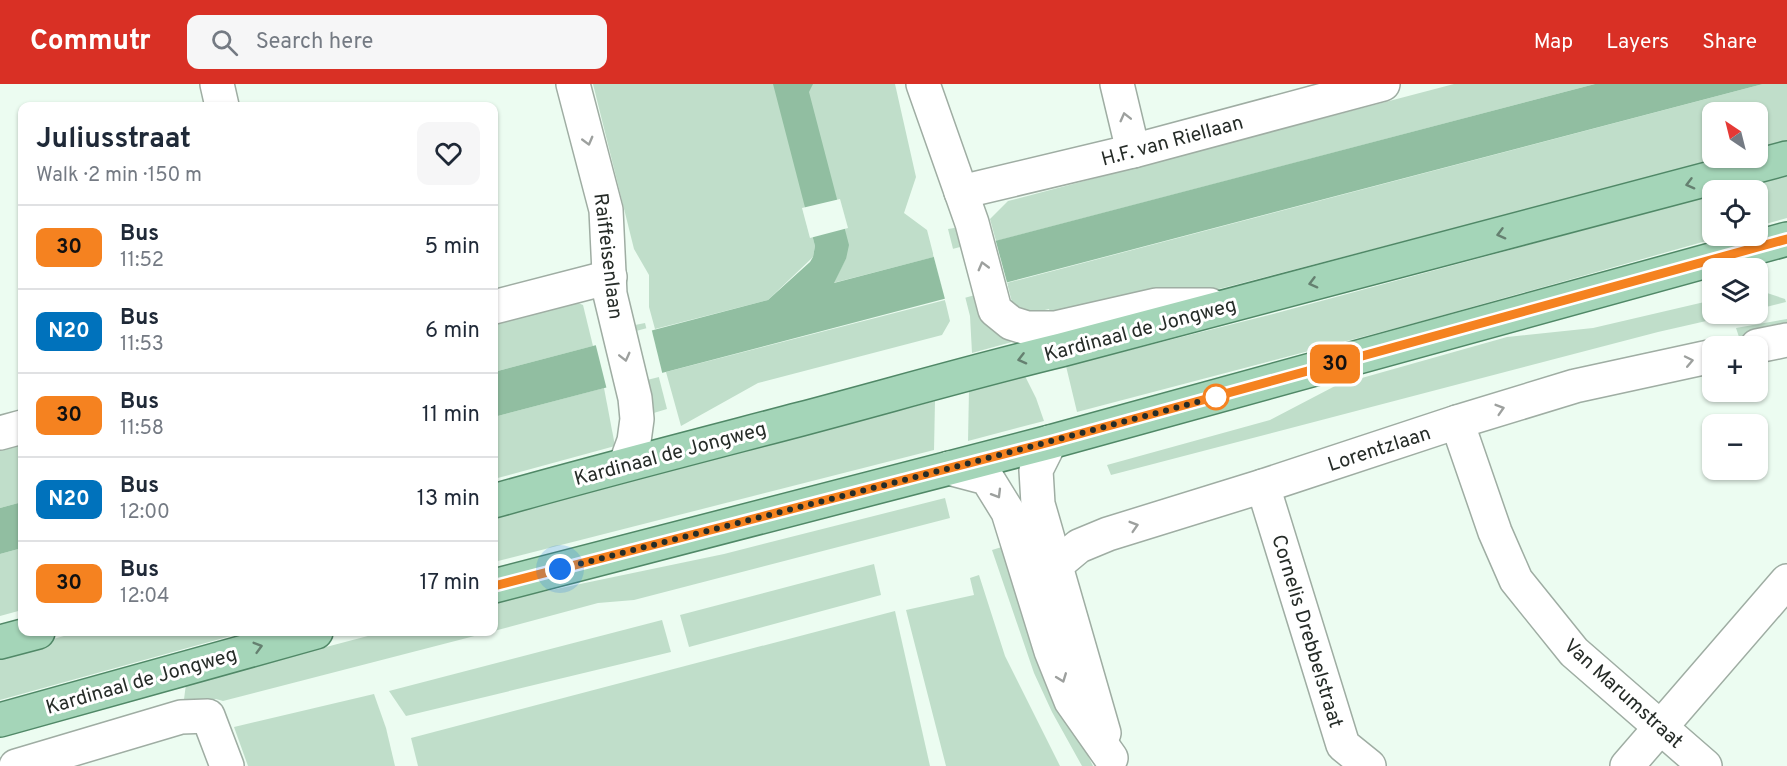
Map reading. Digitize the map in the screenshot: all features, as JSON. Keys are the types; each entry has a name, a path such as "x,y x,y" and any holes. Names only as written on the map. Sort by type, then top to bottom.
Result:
{"main road":[{"name":"Kardinaal de Jongweg","path":"498,500 626,463 803,418 963,373 1787,158"},
{"path":"498,585 1050,442 1787,239"},
{"path":"0,642 23,636"},
{"name":"Kardinaal de Jongweg","path":"0,720 302,636"}],"street":[{"path":"217,84 221,102"},
{"name":"Raiffeisenlaan","path":"573,84 606,210 610,294 635,398 637,419 634,441 626,463"},
{"path":"923,84 972,223 995,310 1011,322 1027,328 1055,328 1156,305 1230,305"},
{"path":"1117,84 1133,151"},
{"name":"H.F. van Riellaan","path":"961,192 1133,151 1383,84"},
{"path":"498,306 610,277"},
{"path":"1768,344 1787,340"},
{"name":"Lorentzlaan","path":"1055,566 1079,546 1108,534 1457,422 1575,386 1702,358"},
{"name":"Van Marumstraat","path":"1457,422 1495,532 1516,580 1574,652 1705,766"},
{"path":"0,433 18,428"},
{"path":"1050,442 1036,470 1038,504 1112,762"},
{"path":"949,468 987,478 1008,512 1051,651 1071,701 1112,762"},
{"name":"Cornelis Drebbelstraat","path":"1263,486 1334,755 1369,766"},
{"path":"1628,766 1787,581"},
{"path":"16,766 181,717 208,716 227,766"}],"shaded area":[{"path":"593,84 895,84 916,177 904,213 927,230 934,257 833,283 846,259 805,206 815,246 813,257 768,300 655,329 649,307 649,275 634,249"},
{"path":"773,84 813,84 809,92 849,245 846,259 834,283 1595,84 1763,84 498,416 498,371 768,300 810,262 815,246"},
{"path":"1454,84 1595,84 996,241 990,219 1008,201"},
{"path":"1763,84 1787,84 1787,141 1768,146 1768,102 1702,102 1702,164 1215,290 1141,295 1052,319 1049,309 1028,314 1013,306 1007,283"},
{"path":"1787,176 1787,218 1768,223 1768,181"},
{"path":"1702,198 1702,242 1419,322 1077,412 1066,366 1273,314"},
{"path":"960,227 982,313 997,333 1012,342 972,353 970,316 948,229"},
{"path":"1768,293 1785,299 1786,302 1768,306"},
{"path":"945,300 950,321 942,335 758,383 681,426 666,372"},
{"path":"578,303 583,305 593,346 498,371 498,323"},
{"path":"1702,303 1702,322 1111,475 1107,465 1270,420 1337,385 1507,337 1593,328"},
{"path":"1787,319 1787,331 1761,336 1739,336 1736,328 1768,324"},
{"path":"645,323 667,409 647,415 625,327"},
{"path":"1025,376 1044,421 968,441 969,390"},
{"path":"604,388 615,446 498,478 498,416"},
{"path":"935,401 934,450 498,561 498,516"},
{"path":"18,445 18,503 0,508 0,450"},
{"path":"945,498 950,518 634,600 598,603 498,630 498,601 724,554"},
{"path":"18,503 18,549 0,554 0,508"},
{"path":"1005,546 1047,670 1093,766 1082,766 1052,712 1034,673 992,550"},
{"path":"18,549 18,611 0,616 0,554"},
{"path":"874,564 881,595 689,647 680,615"},
{"path":"979,575 1005,656 1060,766 946,766 906,610 974,595 970,578"},
{"path":"895,611 930,766 418,766 411,738"},
{"path":"662,620 671,652 406,716 389,691"},
{"path":"64,636 231,636 0,700 0,654"},
{"path":"368,636 475,636 223,701 216,699 183,707 186,684"},
{"path":"374,694 386,728 395,766 248,766 234,727"}],"pier":[{"path":"840,199 848,228 810,238 802,208"},
{"path":"995,238 1008,286 946,303 933,254"},
{"path":"651,327 663,376 607,390 595,342"}],"bus line":[{"name":"30","path":"498,585 1050,442 1787,239"}],"route":[{"path":"560,569 1216,397"}]}
